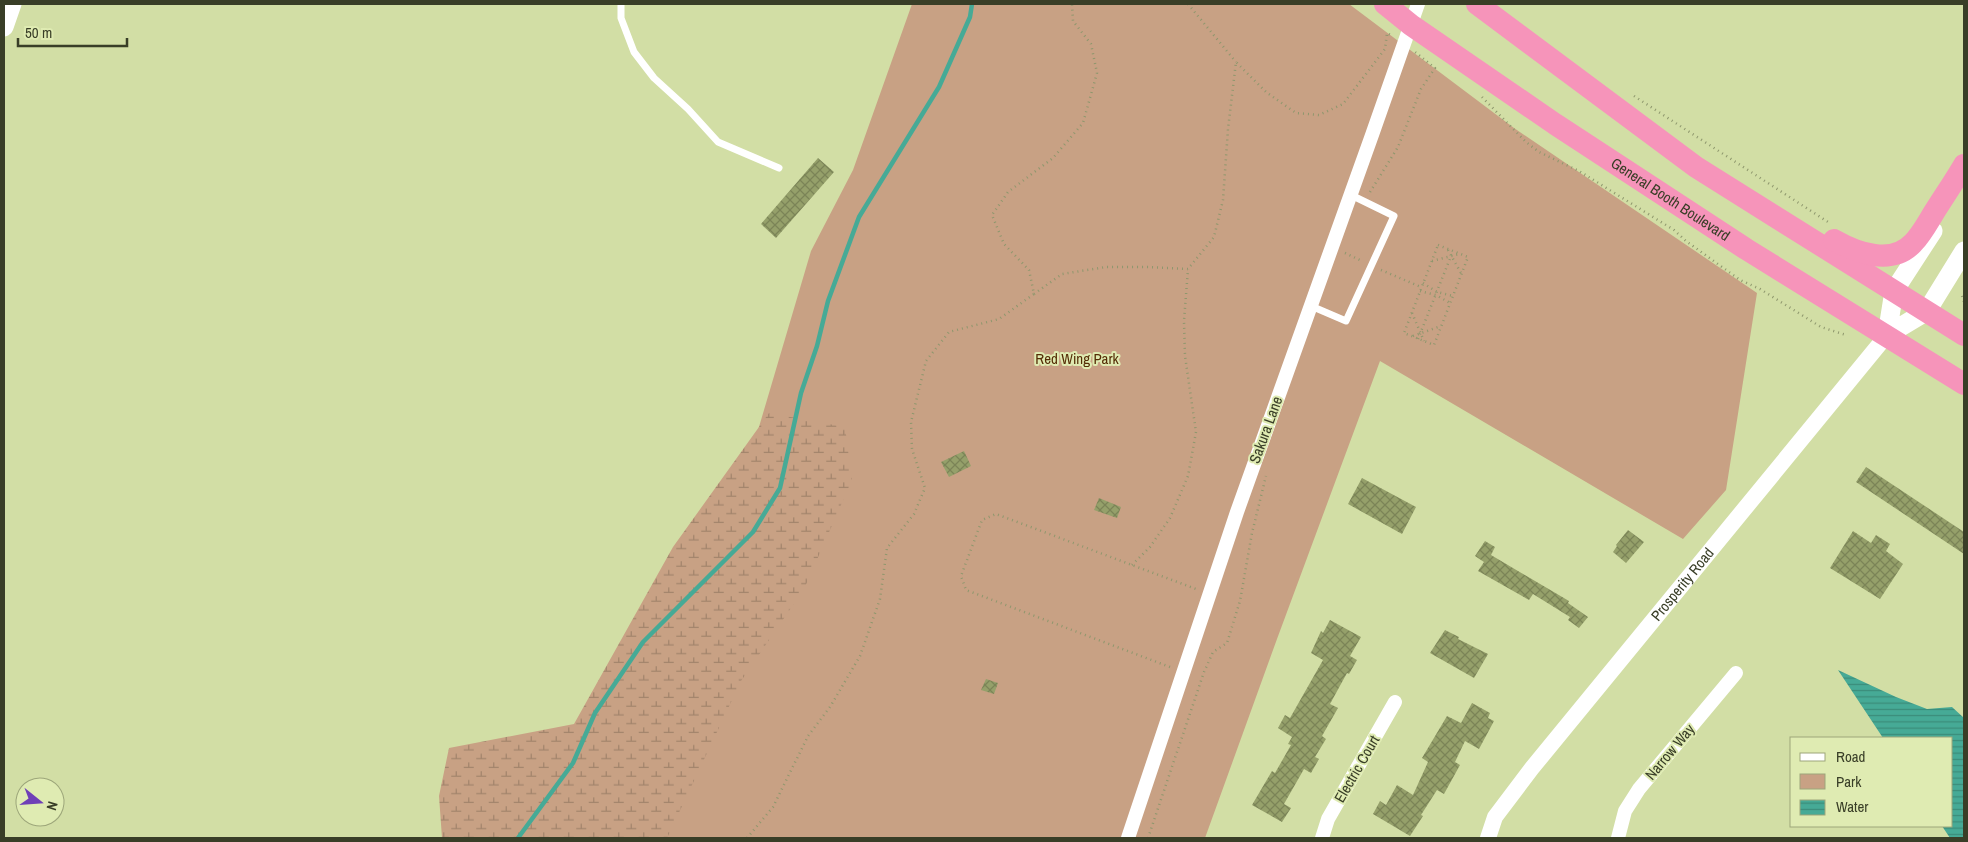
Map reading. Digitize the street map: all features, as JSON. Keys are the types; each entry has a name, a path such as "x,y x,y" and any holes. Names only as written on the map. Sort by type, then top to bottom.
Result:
{"highway":[{"name":"General Booth Boulevard","path":"1385,4 1408,35 1556,124 1746,249 1964,384"},
{"path":"1478,4 1705,172 1964,335"},
{"path":"1705,172 1769,199 1850,248 1882,256 1900,252 1915,242 1964,165"}],"main road":[{"path":"4,28 12,4"},
{"path":"1887,335 1894,291 1964,181"},
{"path":"1887,335 1927,311 1964,251"}],"street":[{"name":"Sakura Lane","path":"1128,838 1237,512 1418,4"},
{"name":"Prosperity Road","path":"1488,838 1495,817 1532,768 1887,335"},
{"name":"Narrow Way","path":"1618,838 1625,811 1639,789 1736,674"},
{"name":"Electric Court","path":"1322,838 1328,819 1395,702"}],"lane":[{"path":"621,4 621,18 634,52 654,78 688,109 718,142 779,168"},
{"path":"1311,306 1346,321 1394,216 1351,195"}],"path":[{"path":"1034,294 1029,270 1004,244 992,215 1008,192 1053,158 1083,123 1097,73 1091,44 1073,21 1072,4"},
{"path":"1188,4 1236,62 1266,92 1296,114 1319,115 1343,104 1384,49 1387,32 1408,35 1436,68 1421,89 1398,147 1364,202"},
{"path":"1132,565 1150,547 1170,518 1188,476 1196,432 1185,356 1184,321 1188,269 1214,236 1223,200 1228,129 1236,62"},
{"path":"1627,91 1831,224"},
{"path":"1481,97 1526,142 1539,152 1580,171 1674,230 1686,241 1740,280 1760,289 1821,327 1846,335"},
{"path":"1438,245 1448,248 1468,257 1434,344 1404,333 1438,245"},
{"path":"1448,248 1462,274"},
{"path":"1418,339 1453,251"},
{"path":"1432,261 1460,254"},
{"path":"747,838 773,807 808,736 830,708 860,656 880,599 886,548 914,514 925,488 912,449 910,422 926,361 949,332 999,319 1062,274 1106,267 1149,266 1188,269"},
{"path":"1423,283 1450,303"},
{"path":"1420,291 1454,296"},
{"path":"1962,296 1964,302"},
{"path":"1412,313 1424,341"},
{"path":"1413,336 1441,326"},
{"path":"1148,838 1204,672 1213,652 1228,643 1240,601 1252,533 1268,470"},
{"path":"1183,672 966,590 960,576 982,520 996,514 1209,594"}],"green space":[{"name":"Red Wing Park","path":"912,4 1349,4 1514,128 1757,293 1726,490 1683,539 1380,361 1205,838 605,838 735,508 811,251 853,170"},
{"path":"769,413 845,427 852,480 804,589 741,681 667,838 442,838 439,796 449,748 574,724 673,547"}],"water":[{"path":"1838,670 1927,709 1952,707 1964,718 1964,838 1950,838 1943,827 1953,827 1953,737 1882,737"}],"building":[{"path":"818,158 834,172 776,238 761,224"},
{"path":"964,451 971,466 949,477 941,462"},
{"path":"1866,467 1964,532 1964,554 1856,482"},
{"path":"1362,478 1416,507 1402,534 1348,504"},
{"path":"1099,498 1121,507 1117,518 1094,510"},
{"path":"1628,530 1644,542 1626,563 1613,552"},
{"path":"1853,531 1871,543 1876,535 1890,544 1886,551 1903,564 1880,599 1830,568"},
{"path":"1485,541 1495,547 1491,555 1569,601 1568,603 1588,617 1579,628 1568,620 1570,617 1533,594 1529,600 1478,571 1484,562 1475,556"},
{"path":"1330,620 1361,637 1350,656 1357,660 1349,674 1347,673 1330,704 1338,708 1322,736 1326,739 1315,757 1319,759 1311,773 1304,769 1284,804 1291,808 1282,822 1252,805 1272,771 1275,773 1291,745 1288,744 1292,737 1278,728 1285,715 1290,718 1323,660 1311,653 1321,631 1323,633"},
{"path":"1445,630 1459,637 1458,639 1488,654 1474,678 1430,653"},
{"path":"986,679 998,683 994,694 981,690"},
{"path":"1472,703 1490,713 1488,718 1494,721 1479,749 1465,741 1455,762 1460,765 1444,794 1437,790 1410,836 1373,814 1380,801 1386,805 1397,785 1413,795 1428,762 1422,758 1447,716 1461,723"}],"waterway":[{"path":"518,838 573,763 595,713 643,642 753,532 780,488 801,393 817,346 828,301 859,217 939,87 970,17 972,4"}]}
